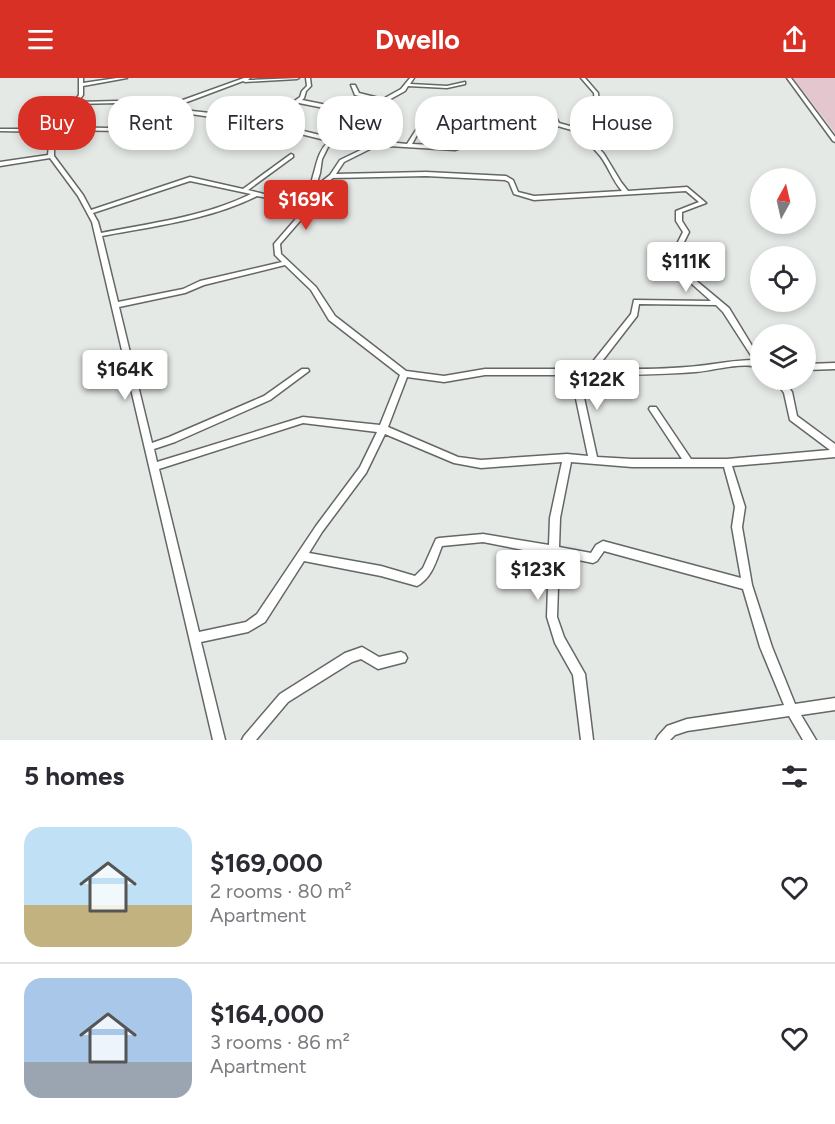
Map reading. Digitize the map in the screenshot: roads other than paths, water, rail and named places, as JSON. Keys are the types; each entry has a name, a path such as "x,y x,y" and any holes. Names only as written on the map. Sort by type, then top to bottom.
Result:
{"street":[{"path":"80,96 81,81 125,78"},
{"path":"219,78 223,86"},
{"path":"194,99 248,78"},
{"path":"238,81 297,78"},
{"path":"302,96 307,90 308,78"},
{"path":"391,96 408,85 412,78"},
{"path":"583,78 596,96"},
{"path":"789,78 835,140"},
{"path":"408,85 451,87 463,83"},
{"path":"353,86 357,94 364,96"},
{"path":"0,130 18,130"},
{"path":"408,146 415,135"},
{"path":"311,192 332,176 342,161 366,148 388,144 415,146"},
{"path":"52,150 51,156 91,212 98,235 219,740"},
{"path":"326,150 319,159 304,213 277,244 278,255 314,289 342,327 404,374 444,379 485,372 668,371 750,363"},
{"path":"598,150 615,180 626,192"},
{"path":"0,164 51,156"},
{"path":"244,191 291,156"},
{"path":"332,176 426,174 506,178 511,181 516,193 534,198 685,188 703,203 679,211 679,221 686,232 680,244 686,253 677,265 685,277 718,303 750,349"},
{"path":"91,212 190,178 256,194 304,213"},
{"path":"98,235 183,219 239,202 256,194"},
{"path":"116,306 184,291 202,283 287,263"},
{"path":"590,371 634,314 636,302 718,303"},
{"path":"816,367 835,366"},
{"path":"150,447 172,440 259,402 305,371"},
{"path":"574,371 593,459"},
{"path":"195,638 255,624 363,470 383,429 404,374"},
{"path":"786,390 793,418 835,451"},
{"path":"653,409 689,463"},
{"path":"155,466 303,420 383,429 469,463 567,458 632,463 728,463 835,451"},
{"path":"567,458 557,502 554,551 554,628 579,674 587,740"},
{"path":"728,463 740,507 737,527 747,585 766,647 791,709 810,740"},
{"path":"301,556 381,571 417,581 423,578 436,546 443,540 483,538 593,558 603,546 747,585"},
{"path":"248,740 284,698 349,657 362,653 378,663 400,657"},
{"path":"662,740 671,730 687,725 835,704"}]}
